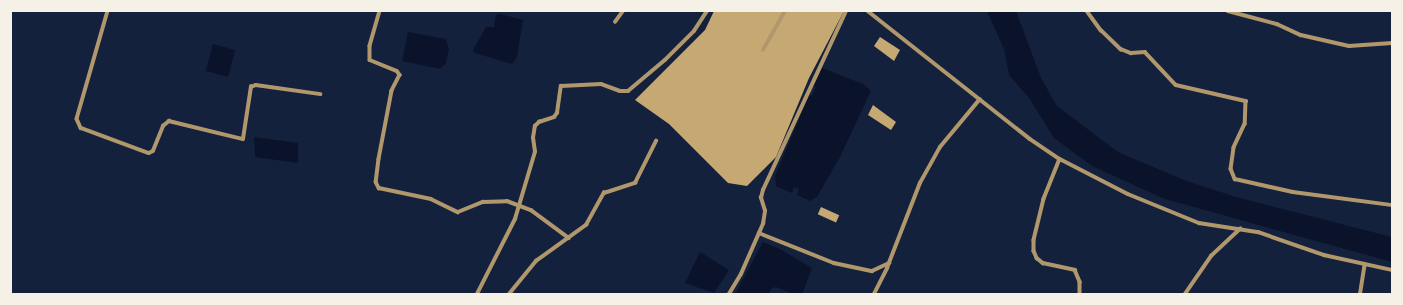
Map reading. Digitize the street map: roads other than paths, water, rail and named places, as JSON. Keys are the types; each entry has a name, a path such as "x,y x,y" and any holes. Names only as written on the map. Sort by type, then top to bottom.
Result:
{"street":[{"path":"108,11 77,119 81,128 149,153 153,151 163,126 169,121 243,139 251,87 256,85 320,94"},
{"path":"380,11 370,46 370,60 399,72 400,75 392,91 380,152 376,182 379,188 431,199 458,212 484,202 507,201 531,210 569,238"},
{"path":"615,22 623,11"},
{"path":"477,294 485,273 508,236 519,205 536,152 533,138 535,126 539,122 554,117 557,113 560,86 601,84 620,91 628,90 665,60 694,31 707,11"},
{"path":"763,50 785,11"},
{"path":"729,294 741,274 765,218 761,198 763,190 846,11"},
{"path":"868,11 980,100 1060,159 1128,194 1199,223 1240,229 1280,238 1324,255 1392,270"},
{"path":"1087,11 1101,30 1121,49 1131,53 1145,52 1176,85 1246,101 1246,124 1234,148 1231,169 1235,179 1293,192 1392,205"},
{"path":"1228,11 1277,24 1301,35 1349,46 1392,43"},
{"path":"874,294 889,263 920,183 940,147 980,100"},
{"path":"509,294 536,261 586,225 604,193 630,186 639,180 656,141"},
{"path":"1060,159 1044,199 1034,240 1034,251 1037,258 1043,263 1075,270 1080,282 1080,294"},
{"path":"1185,294 1211,256 1240,229"},
{"path":"759,233 834,263 872,271 889,263"},
{"path":"1360,294 1365,264"}],"water":[{"path":"987,11 1016,11 1041,78 1057,106 1118,152 1184,180 1236,197 1392,237 1392,262 1165,199 1092,166 1054,138 1029,98 1009,75 1004,49"},
{"path":"500,14 523,20 517,57 512,64 475,53 473,50 486,27 494,27 496,15"},
{"path":"408,32 446,39 449,49 446,63 440,69 402,61"},
{"path":"213,44 235,50 228,77 206,71"},
{"path":"822,68 863,84 871,91 840,157 817,197 810,201 797,195 799,189 794,187 792,193 776,186 775,176 809,95 812,96 816,87 813,86"},
{"path":"254,137 298,143 298,163 255,157"},
{"path":"763,242 780,249 812,268 802,294 794,294 776,287 772,288 768,294 735,294"},
{"path":"700,252 729,270 714,293 685,283"}]}
